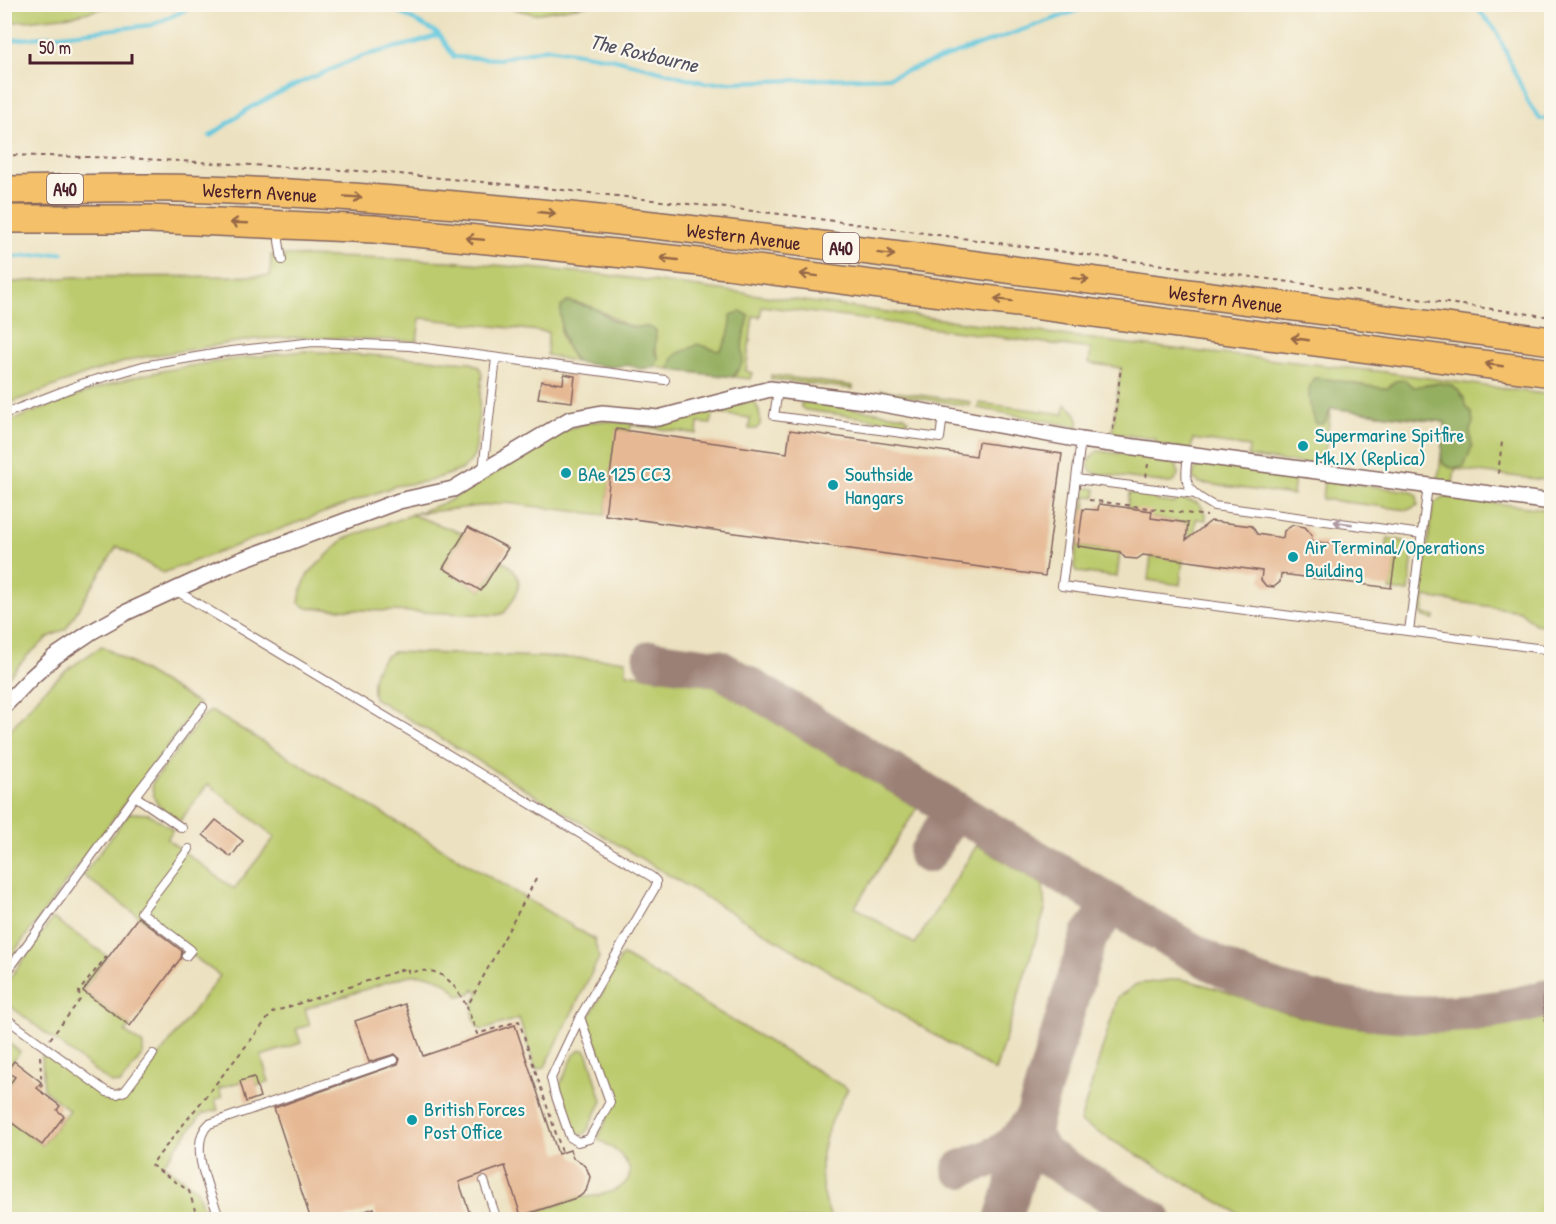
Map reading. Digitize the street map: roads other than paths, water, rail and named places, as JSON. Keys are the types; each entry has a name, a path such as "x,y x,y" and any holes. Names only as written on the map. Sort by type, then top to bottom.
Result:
{"highway":[{"path":"4,178 126,188"},
{"name":"Western Avenue","path":"4,190 209,189 382,199 554,213 759,237 1551,342"},
{"name":"Western Avenue","path":"4,219 149,219 374,229 727,265 1551,373"},
{"path":"4,225 66,219"}],"street":[{"path":"4,706 54,657 91,632 127,612 238,561 399,501 453,489 570,419 586,414 602,413 658,418 770,389 872,402 1081,440 1551,502"}],"lane":[{"path":"280,224 279,241 282,260"},
{"path":"4,414 84,383 143,366 231,351 326,343 410,346 665,380"},
{"path":"483,471 496,358"},
{"path":"778,390 774,416 940,438 943,415"},
{"path":"1081,440 1062,586 1551,650"},
{"path":"1188,454 1186,481 1188,487 1214,506 1422,534"},
{"path":"1076,479 1196,494"},
{"path":"1409,631 1428,486"},
{"path":"175,590 652,876 656,881 656,886 580,1017 551,1078 566,1130 572,1140 578,1142 589,1139 610,1102 580,1017"},
{"path":"4,976 203,707"},
{"path":"135,796 182,828"},
{"path":"186,956 191,950 141,912 189,849"},
{"path":"1547,998 1551,1042"},
{"path":"4,1017 106,1092 117,1094 125,1091 153,1054"},
{"path":"220,1220 199,1153 201,1132 209,1124 394,1060"},
{"path":"484,1181 497,1220"}],"waterway":[{"path":"4,41 152,25 199,4"},
{"path":"384,4 439,34"},
{"name":"The Roxbourne","path":"210,136 251,107 297,84 362,56 439,35 454,57 499,59 548,48 615,59 705,83 889,77 1096,4"},
{"path":"1473,4 1496,30 1529,104 1540,119 1552,118"},
{"name":"The Roxbourne","path":"4,258 63,253"}],"place":[{"name":"Supermarine Spitfire Mk.IX (Replica)","path":"1303,446"},
{"name":"BAe 125 CC3","path":"566,473"},
{"name":"Southside Hangars","path":"833,485"},
{"name":"Air Terminal/Operations Building","path":"1293,557"},
{"name":"British Forces Post Office","path":"412,1120"}]}
